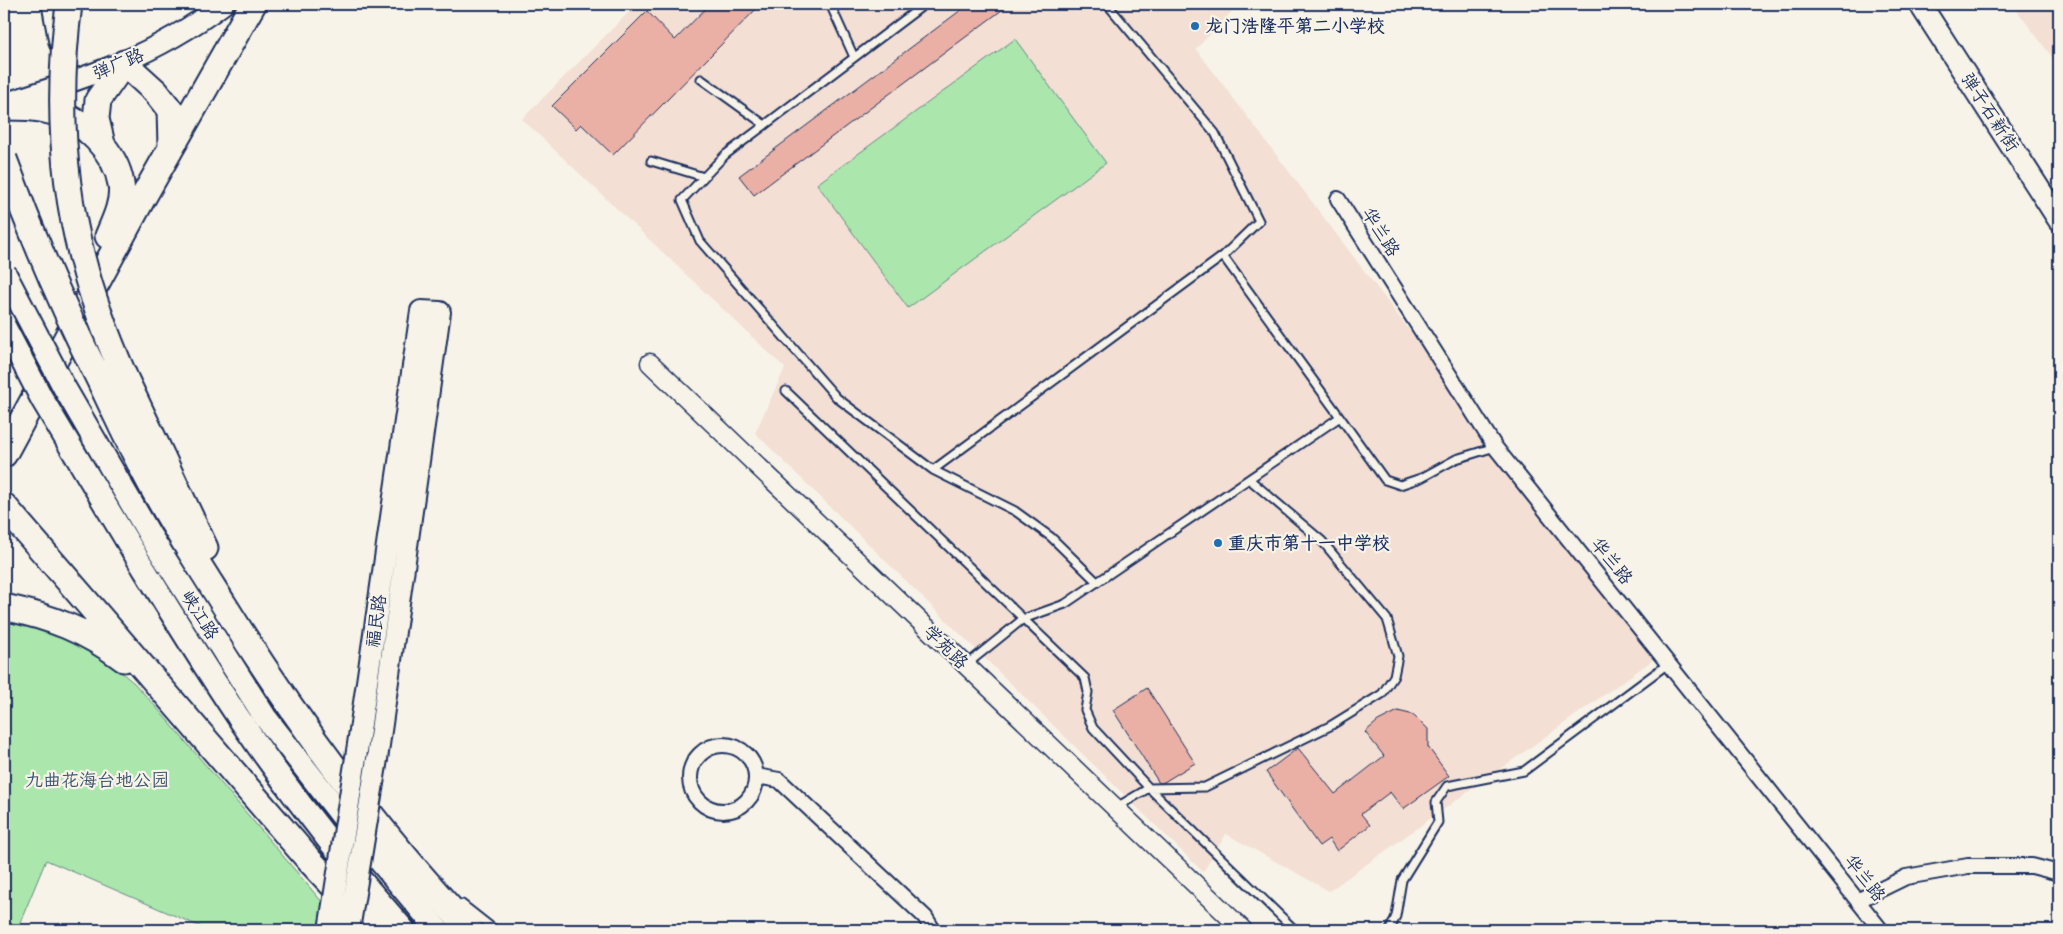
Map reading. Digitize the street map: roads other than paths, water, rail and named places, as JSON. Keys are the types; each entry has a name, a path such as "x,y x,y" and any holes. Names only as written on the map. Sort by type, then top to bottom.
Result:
{"highway":[{"path":"55,4 64,62"},
{"path":"69,4 64,62 64,146 74,224 95,302 124,376 250,646"},
{"path":"4,454 171,146 253,4"},
{"path":"102,144 96,120 98,100 124,63 156,92 170,110 171,146"},
{"path":"4,105 30,107 55,112 83,127 102,144 114,163 121,184 120,202 107,238 4,424"},
{"path":"4,159 65,312 154,490 250,646 321,751 410,864 470,930"},
{"name":"峡江路","path":"4,272 64,387 151,537 265,716 342,816 438,930"},
{"name":"峡江路","path":"4,326 42,399 208,672 248,732 326,838 404,930"},
{"path":"4,506 310,861 363,930"},
{"path":"4,607 38,614 92,637 113,650 134,667 186,715"},
{"path":"310,861 375,930"}],"main road":[{"name":"弹广路","path":"4,105 124,63 158,46 223,4"},
{"name":"弹子石新街","path":"1920,4 2059,220"},
{"name":"福民路","path":"329,930 431,311 377,759 349,930"}],"street":[{"name":"华兰路","path":"1338,199 1495,447 1670,663 1881,930"},
{"name":"学苑路","path":"650,363 1243,930"},
{"path":"723,744 740,748 752,760 756,776 753,793 748,800 732,810 724,811 715,810 700,801 691,786 690,777 695,760 700,753 707,748 723,744"},
{"path":"756,776 779,780 925,917 933,930"},
{"path":"1859,900 1906,877 1968,866 2032,866 2059,873"}],"lane":[{"path":"830,4 854,57"},
{"path":"933,470 1223,256 1259,220 1215,133 1107,4"},
{"path":"920,5 725,155 682,200 700,241 838,398 933,470 1015,511 1051,537 1097,582"},
{"path":"701,79 765,125"},
{"path":"651,161 704,177"},
{"path":"1223,256 1385,480 1400,485 1421,478 1456,460 1495,447"},
{"path":"786,391 1085,678 1088,692 1085,710 1093,728 1148,788 1295,930"},
{"path":"966,665 1023,619 1065,604 1340,417"},
{"path":"1115,808 1148,788 1205,787 1330,726 1382,694 1394,676 1398,656 1387,619 1322,541 1249,479"},
{"path":"1390,930 1396,916 1402,880 1438,822 1436,802 1447,786 1524,771 1670,663"},
{"path":"410,864 450,895"},
{"path":"458,901 495,930"}],"place":[{"name":"龙门浩隆平第二小学校","path":"1195,26"},
{"name":"重庆市第十一中学校","path":"1218,543"}],"park label":[{"name":"九曲花海台地公园","path":"97,780"}]}
